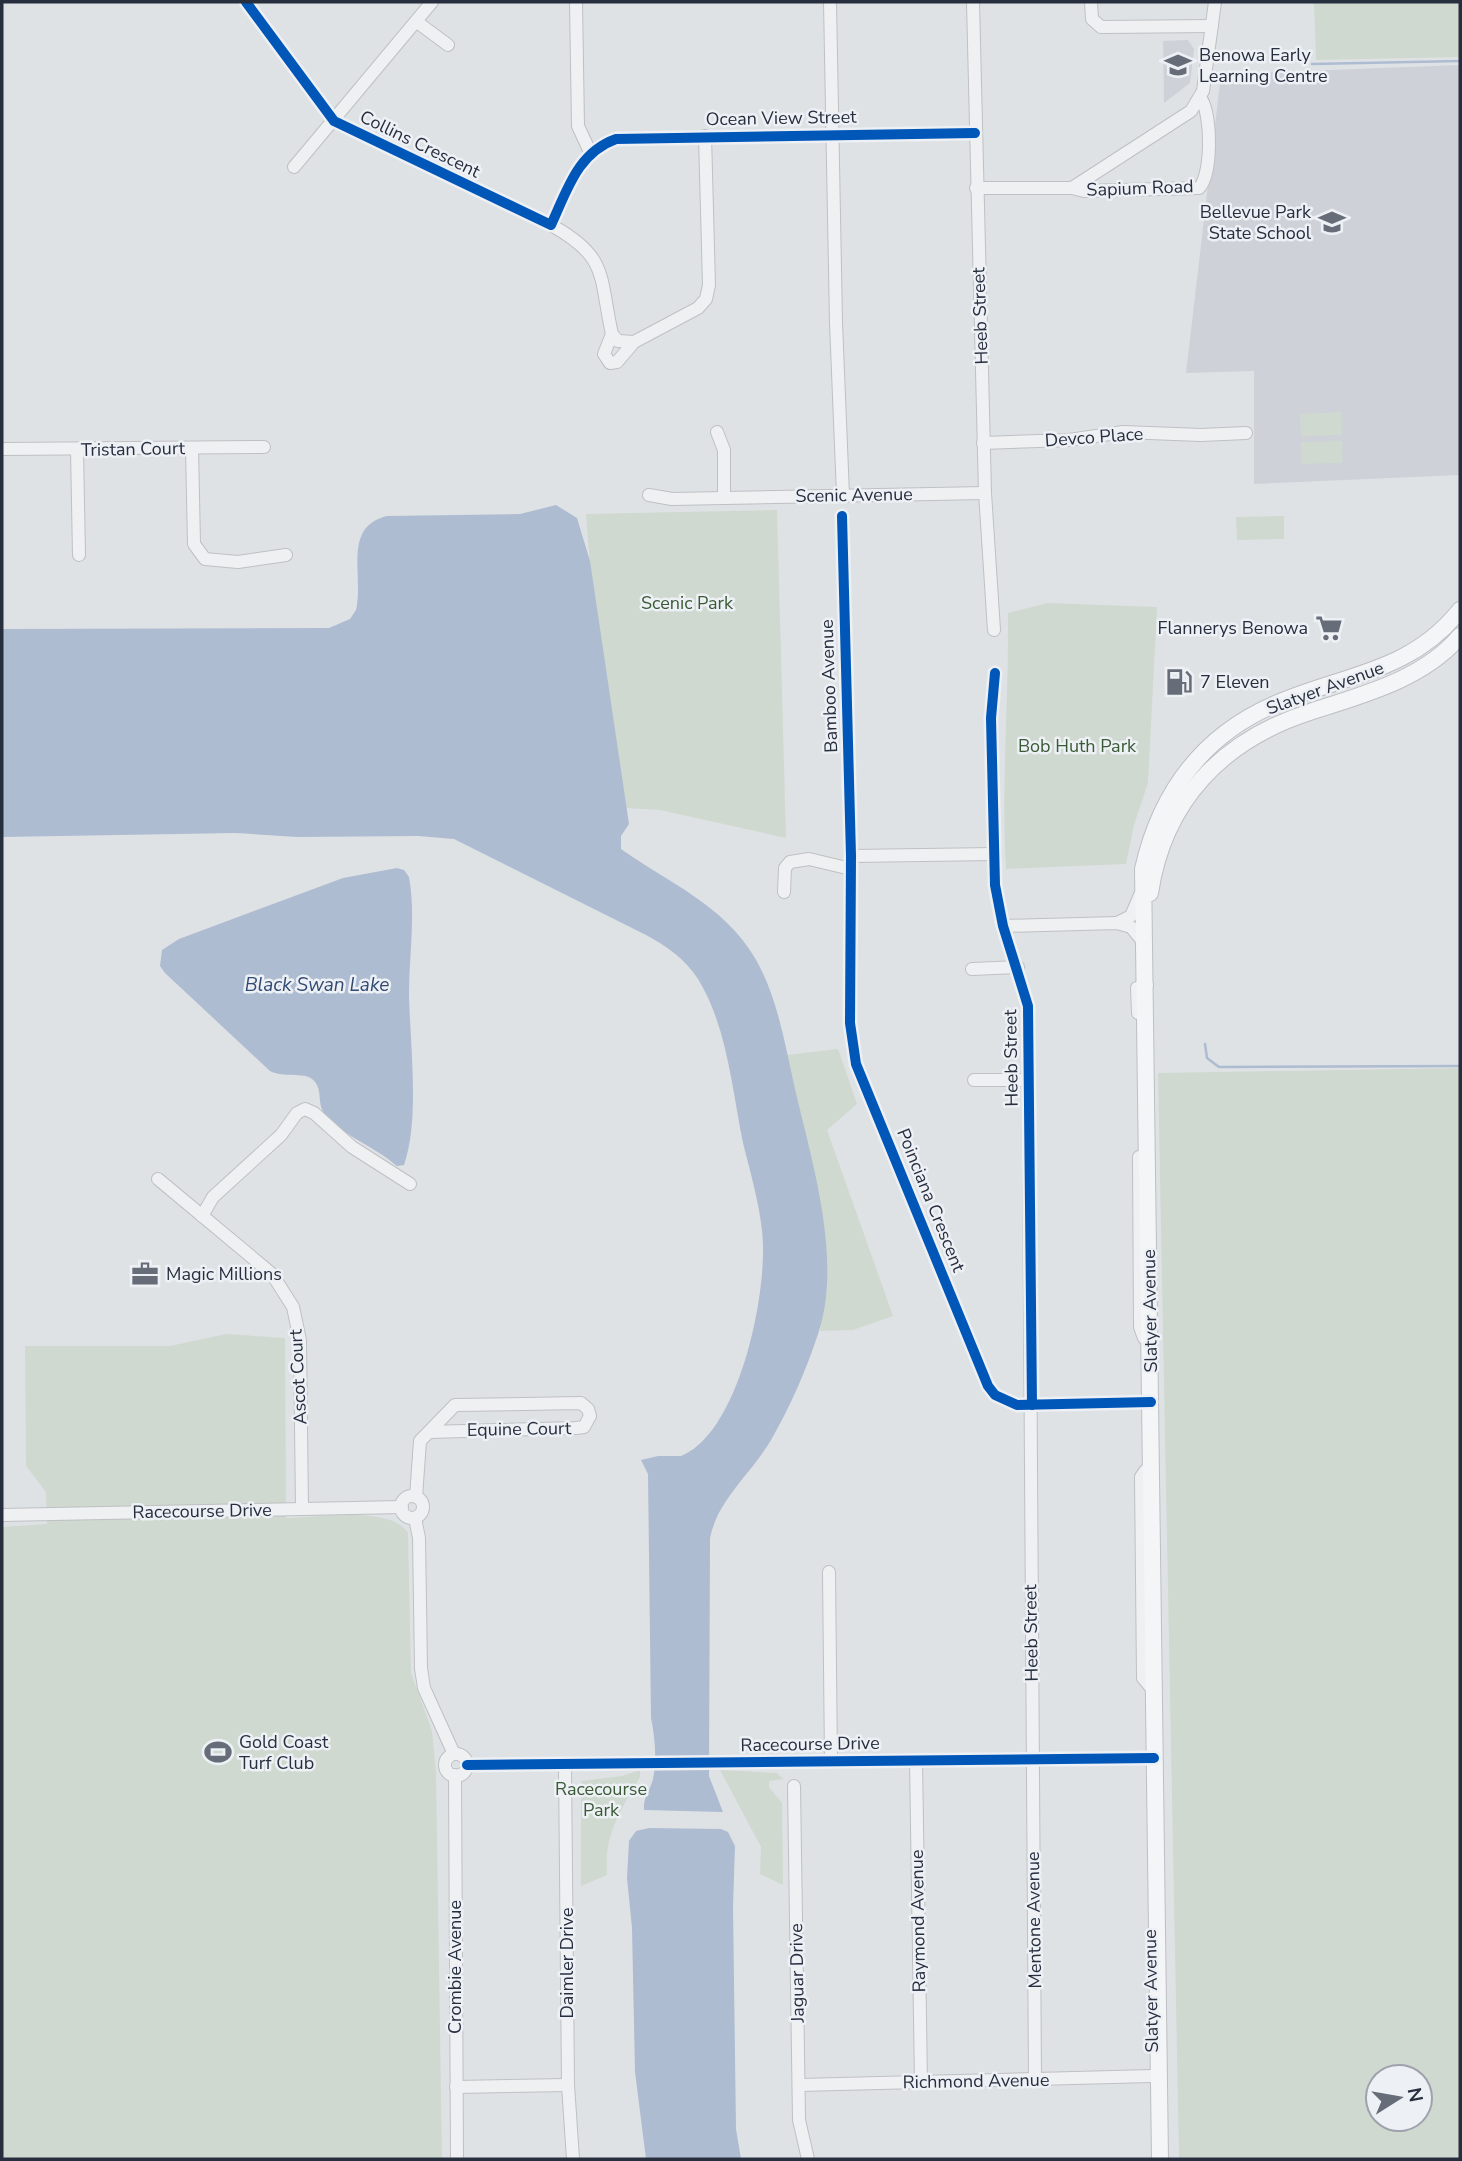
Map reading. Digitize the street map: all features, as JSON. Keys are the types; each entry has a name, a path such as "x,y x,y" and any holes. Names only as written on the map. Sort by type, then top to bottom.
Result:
{"main road":[{"name":"Slatyer Avenue","path":"1146,923 1141,890 1143,869 1155,823 1175,784 1218,739 1273,704 1368,674 1403,658 1432,639 1460,610"},
{"name":"Slatyer Avenue","path":"1160,2159 1146,946 1146,923 1153,875 1169,831 1185,801 1205,774 1230,749 1307,713 1356,698 1395,681 1429,663 1460,636"}],"street":[{"name":"Collins Crescent","path":"246,2 334,121 575,239 596,261 612,334 604,354 610,363 617,362 634,342 698,308 706,299 709,285 705,136"},
{"path":"295,167 432,2"},
{"path":"551,225 574,175 590,152 578,126 576,2"},
{"path":"830,2 836,323 843,495"},
{"name":"Heeb Street","path":"973,2 983,443 994,630"},
{"path":"1091,2 1092,19 1101,27 1212,26"},
{"name":"Sapium Road","path":"1072,188 1181,118 1200,99 1215,2"},
{"path":"417,22 448,45"},
{"name":"Sapium Road","path":"976,188 1072,188 1084,191 1199,188 1204,181 1210,125 1206,106 1200,99"},
{"name":"Ocean View Street","path":"590,152 615,139 975,133"},
{"path":"612,334 621,342 634,342"},
{"path":"717,432 723,450 724,498"},
{"name":"Devco Place","path":"983,443 1069,440 1123,432 1247,433"},
{"name":"Tristan Court","path":"2,449 264,447"},
{"path":"192,448 194,544 205,559 238,562 286,555"},
{"path":"77,450 79,555"},
{"name":"Scenic Avenue","path":"649,495 673,499 985,493"},
{"name":"Bamboo Avenue","path":"842,516 851,862"},
{"name":"Heeb Street","path":"995,673 991,718 995,885 1003,926 1028,1006 1032,1759"},
{"path":"783,892 785,868 790,862 809,859 851,862 995,854"},
{"name":"Poinciana Crescent","path":"851,862 850,1023 856,1064 988,1386 1006,1402 1032,1405 1151,1402"},
{"path":"1117,923 1131,916 1138,906 1141,890"},
{"path":"1003,926 1117,923 1130,927 1146,946"},
{"path":"972,969 1018,967"},
{"path":"975,1080 1029,1080"},
{"path":"202,1216 213,1197 281,1135 297,1113 305,1109 314,1113 352,1147 410,1184"},
{"name":"Ascot Court","path":"158,1179 272,1274 293,1307 300,1340 302,1508"},
{"name":"Equine Court","path":"416,1497 420,1441 455,1405 581,1403 588,1409 590,1416 584,1427 576,1428 429,1432"},
{"path":"416,1497 423,1508 415,1518 404,1515 402,1507 405,1499 416,1497"},
{"name":"Racecourse Drive","path":"2,1515 402,1507"},
{"path":"415,1518 418,1525 421,1668 424,1688 454,1754"},
{"path":"829,1572 831,1760"},
{"path":"454,1754 462,1756 467,1765 464,1772 454,1775 447,1770 445,1764 454,1754"},
{"name":"Racecourse Drive","path":"467,1765 1154,1758"},
{"name":"Mentone Avenue","path":"1032,1759 1035,2081"},
{"name":"Raymond Avenue","path":"916,1760 921,2082"},
{"name":"Daimler Drive","path":"565,1766 568,2085 573,2159"},
{"name":"Crombie Avenue","path":"454,1775 457,2159"},
{"name":"Jaguar Drive","path":"794,1786 799,2120 808,2159"},
{"name":"Slatyer Avenue","path":"1153,2159 1149,1836 1155,1825"},
{"name":"Richmond Avenue","path":"800,2085 1152,2076"},
{"path":"456,2087 568,2085"}],"shaded area":[{"name":"Benowa Early Learning Centre","path":"1188,40 1194,49 1190,83 1164,103 1163,41"},
{"name":"Bellevue Park State School","path":"1460,65 1460,475 1254,484 1254,371 1186,373 1221,74"}],"green space":[{"path":"1314,2 1460,2 1460,57 1316,60"},
{"path":"1341,412 1342,435 1301,436 1300,414"},
{"path":"1342,441 1342,463 1301,464 1301,442"},
{"name":"Scenic Park","path":"777,510 786,838 660,810 626,808 591,580 586,514"},
{"path":"1284,516 1284,539 1237,540 1236,517"},
{"name":"Bob Huth Park","path":"1048,603 1157,607 1148,783 1134,825 1126,864 1006,869 1004,805 1008,613"},
{"path":"838,1049 857,1104 827,1130 893,1316 853,1330 820,1331 827,1287 787,1055"},
{"path":"1460,1068 1460,2159 1179,2159 1158,1073"},
{"name":"Gold Coast Turf Club","path":"226,1334 285,1338 286,1518 370,1516 399,1524 408,1533 411,1673 432,1731 436,1772 442,2159 2,2159 2,1527 47,1524 46,1492 26,1466 25,1346 170,1346"},
{"name":"Racecourse Park","path":"640,1770 640,1777 620,1812 611,1835 607,1875 581,1886 581,1781 622,1776"},
{"path":"720,1770 777,1773 783,1779 769,1781 769,1787 782,1803 783,1885 760,1874 761,1847"}],"water":[{"path":"556,505 577,518 590,561 629,824 621,836 621,849 712,909 728,923 755,958 770,989 780,1022 822,1212 827,1275 825,1306 818,1334 778,1427 720,1511 710,1538 709,1776 723,1812 644,1810 653,1779 655,1756 651,1718 648,1474 641,1460 658,1456 681,1456 702,1442 720,1419 746,1356 761,1287 763,1256 759,1209 722,1037 708,997 693,972 675,954 646,935 454,839 418,836 297,837 236,833 2,837 2,629 329,628 350,619 356,610 360,541 364,530 373,522 387,516 520,514"},
{"name":"Black Swan Lake","path":"397,868 404,870 409,877 411,891 409,994 413,1104 409,1146 404,1165 397,1166 342,1129 325,1114 318,1087 312,1079 270,1071 160,966 162,950 179,939 343,878"},
{"path":"649,1828 721,1829 728,1832 735,1846 733,1907 736,2129 741,2159 646,2159 635,2072 632,1928 627,1878 629,1841 636,1831"}],"waterway":[{"path":"1312,64 1460,61"},
{"path":"1205,1044 1207,1058 1219,1067 1460,1066"}],"cycle path":[{"path":"246,2 334,121 551,225 568,187 583,163 603,145 616,139 975,133"},
{"path":"842,516 851,856 850,1023 856,1064 988,1386 995,1395 1017,1405 1151,1402"},
{"path":"995,673 991,718 995,885 1003,926 1028,1006 1032,1405"},
{"path":"467,1765 1154,1758"}],"place":[{"name":"Benowa Early Learning Centre","path":"1178,65"},
{"name":"Bellevue Park State School","path":"1332,222"},
{"name":"Flannerys Benowa","path":"1329,628"},
{"name":"7 Eleven","path":"1179,682"},
{"name":"Magic Millions","path":"145,1274"},
{"name":"Gold Coast Turf Club","path":"218,1752"}]}
